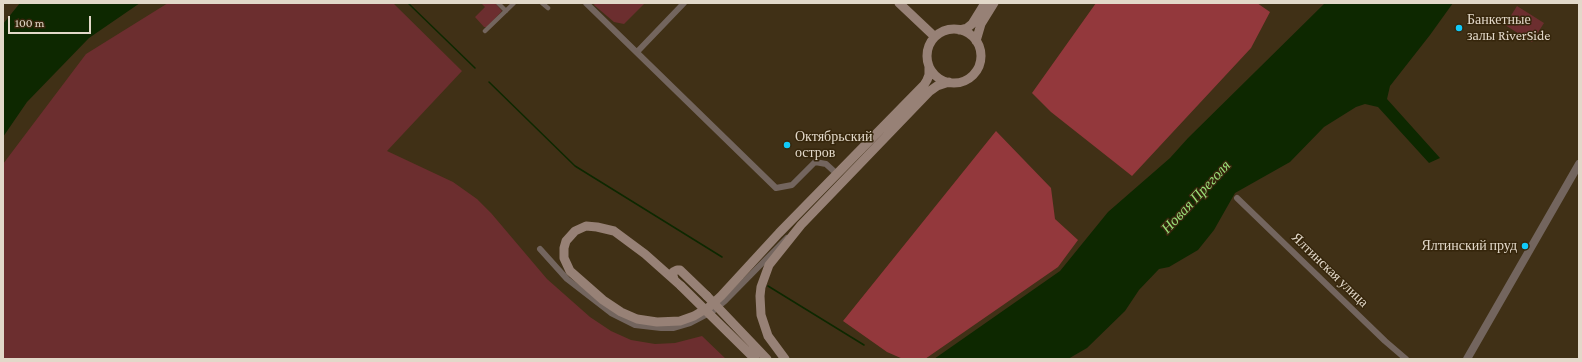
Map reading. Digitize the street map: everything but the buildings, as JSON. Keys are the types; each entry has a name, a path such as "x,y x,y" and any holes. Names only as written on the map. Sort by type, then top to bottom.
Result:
{"main road":[{"path":"899,3 935,37"},
{"path":"755,359 681,286 674,279 614,231 597,226 583,227 572,233 565,244 564,258 568,268 576,277 603,300 621,312 634,318 651,322 666,322 694,316 715,302 740,277 779,233 924,85 929,75 928,51 935,37 943,31 968,28 985,3"},
{"path":"785,359 765,329 761,315 761,287 769,265 801,225 930,91 937,86 949,82 964,80 976,71 980,56 976,41 981,24 994,3"},
{"path":"959,30 968,34 976,41"},
{"path":"929,66 935,75 949,82"},
{"path":"674,279 673,272 680,270 767,359"}],"street":[{"path":"498,3 506,11"},
{"path":"485,31 514,3"},
{"path":"542,3 548,8"},
{"path":"586,3 776,188 792,185 815,162 826,164 837,174"},
{"path":"637,52 684,3"},
{"path":"1467,359 1579,164"},
{"name":"Ялтинская улица","path":"1237,198 1385,341 1406,359"},
{"path":"540,249 567,279 615,315 641,326 673,328 696,321 719,306 779,244 801,225"}],"shaded area":[{"path":"168,3 393,3 462,71 387,151 453,182 477,199 491,213 547,279 590,317 611,331 631,340 655,344 675,343 702,336 726,359 3,359 3,164 86,54"},
{"path":"481,3 495,3 502,11 487,27 484,27 475,17 485,7"},
{"path":"595,3 645,3 624,24 614,22 594,5"},
{"path":"1096,3 1257,3 1270,12 1251,48 1132,176 1051,112 1032,93"},
{"path":"1517,6 1544,23 1532,42 1505,25"},
{"path":"996,131 1051,188 1055,219 1078,240 1058,267 925,359 903,359 887,352 843,321"}],"water":[{"path":"20,3 140,3 89,38 27,102 3,137 3,24"},
{"name":"Новая Преголя","path":"1325,3 1453,3 1390,86 1387,99 1440,158 1429,163 1378,107 1365,104 1356,107 1324,127 1290,162 1235,193 1214,230 1198,250 1169,267 1159,269 1139,290 1125,311 1087,348 1068,359 934,359 1060,271 1108,212 1170,158 1188,138"}],"waterway":[{"path":"408,3 475,68"},
{"path":"489,82 575,166 722,257"},
{"path":"768,286 864,345"}],"place":[{"name":"Банкетные залы RiverSide","path":"1459,28"},
{"name":"Октябрьский остров","path":"787,145"},
{"name":"Ялтинский пруд","path":"1525,246"}]}
